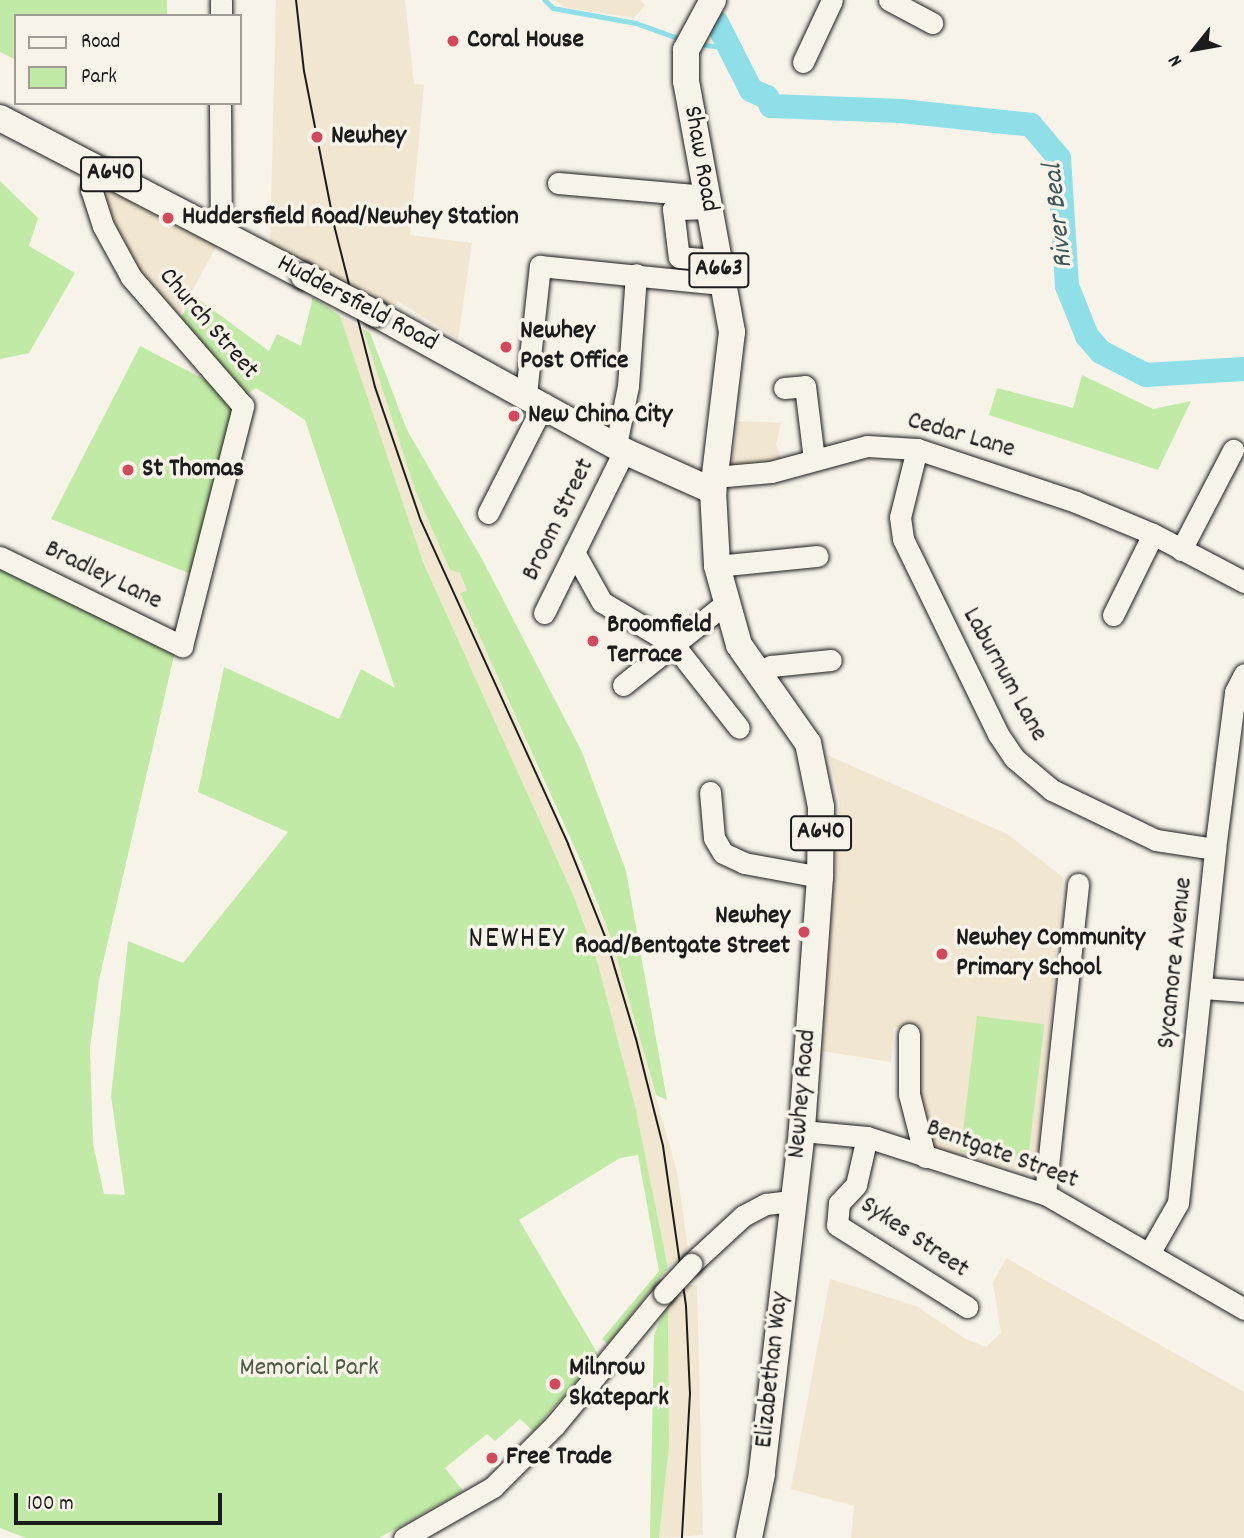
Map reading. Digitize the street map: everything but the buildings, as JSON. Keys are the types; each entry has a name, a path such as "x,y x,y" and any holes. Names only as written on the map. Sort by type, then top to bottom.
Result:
{"main road":[{"name":"Shaw Road","path":"703,6 686,50 686,81 732,332 714,484"},
{"name":"Huddersfield Road","path":"0,118 221,231 535,399 620,448 714,484"},
{"name":"Newhey Road","path":"714,484 717,566 739,645 756,673 794,721 814,757 821,807 820,877 802,1131 791,1201"},
{"name":"Elizabethan Way","path":"750,1538 762,1474 791,1201"}],"street":[{"path":"803,62 832,0"},
{"path":"890,0 932,23"},
{"path":"220,105 221,231"},
{"name":"Church Street","path":"103,170 91,190 103,226 131,277 243,407 182,646"},
{"path":"558,183 708,202"},
{"path":"708,202 673,209 679,257 719,272"},
{"path":"488,513 535,399 540,266 636,274 719,272"},
{"name":"Broom Street","path":"544,613 620,448 628,386 636,274"},
{"path":"784,388 805,386 814,459"},
{"name":"Cedar Lane","path":"714,484 878,444 917,449 1076,502 1153,534 1244,582"},
{"name":"Laburnum Lane","path":"917,449 900,517 903,539 998,734 1014,758 1052,790 1156,839 1215,849"},
{"path":"1181,550 1233,450"},
{"path":"1114,615 1153,534"},
{"path":"574,552 602,603 674,645 739,729"},
{"name":"Bradley Lane","path":"0,556 182,646"},
{"path":"717,566 818,556"},
{"path":"623,685 726,604"},
{"path":"756,673 771,666 831,660"},
{"name":"Sycamore Avenue","path":"1150,1252 1178,1203 1203,988 1215,849 1235,692 1244,674"},
{"path":"710,792 714,838 723,853 744,863 820,877"},
{"path":"1045,1194 1078,884"},
{"path":"1203,988 1244,991"},
{"path":"909,1034 909,1094 925,1157"},
{"name":"Bentgate Street","path":"802,1131 867,1137 1045,1194 1150,1252 1244,1309"},
{"name":"Sykes Street","path":"867,1137 856,1185 839,1203 836,1225 967,1307"},
{"path":"404,1538 493,1487 555,1425 664,1293 743,1216 766,1204 791,1201"}],"shaded area":[{"path":"276,0 405,0 414,84 424,85 410,235 472,243 458,339 398,301 392,313 270,246"},
{"path":"555,0 641,0 645,6 634,18 563,7"},
{"path":"111,190 125,192 218,243 176,321 133,272 102,200"},
{"path":"340,316 363,329 415,490 450,570 460,573 467,591 461,593 611,938 677,1172 688,1248 668,1268 636,1110 598,964 575,899 423,562"},
{"path":"738,421 781,423 776,444 781,459 749,469 732,468"},
{"name":"Newhey Community Primary School","path":"829,756 1007,834 1063,877 1036,1176 930,1147 916,1093 917,1030 894,1027 891,1062 822,1051 840,802"},
{"path":"1006,1258 1244,1392 1244,1538 851,1538 854,1506 791,1489 830,1279 916,1306 966,1339 986,1347 1001,1333 993,1283"},
{"path":"689,1284 697,1286 703,1535 659,1538 669,1446 668,1301"}],"green space":[{"path":"0,0 167,0 167,14 14,14 14,59 0,52"},
{"path":"0,181 38,218 29,246 75,273 29,353 0,359"},
{"name":"Memorial Park","path":"194,296 269,351 277,334 301,346 313,297 340,316 423,562 575,899 598,964 636,1110 668,1268 608,1344 602,1339 659,1271 638,1155 620,1158 519,1220 599,1356 533,1431 520,1419 495,1441 487,1434 445,1468 463,1491 379,1538 26,1538 0,1528 0,565 176,647 99,980 90,1049 93,1144 104,1194 125,1195 111,1096 128,941 183,963 288,832 198,792 224,667 339,719 361,669 395,688 305,420 256,388 246,395 178,322"},
{"path":"363,329 370,333 407,430 482,559 582,752 626,871 667,1100 656,1095 611,938 582,864 460,593 467,591 460,573 450,570 415,490"},
{"path":"140,346 223,389 239,410 196,576 51,519"},
{"path":"1082,375 1153,409 1191,401 1158,470 989,415 997,388 1073,408"},
{"path":"977,1016 1044,1024 1028,1159 960,1151"},
{"path":"668,1302 669,1446 659,1538 650,1538 654,1335"}],"waterway":[{"path":"545,0 553,8 636,23 678,38"},
{"name":"River Beal","path":"717,23 751,90 767,97 771,106 901,111 1031,125 1059,158 1067,286 1087,336 1101,352 1146,375 1244,369"},
{"path":"705,45 733,48"}],"tram line":[{"path":"296,0 304,71 335,229 375,387 421,521 568,844 606,939 636,1039 663,1146 686,1306 690,1393 682,1538"}],"place":[{"name":"Coral House","path":"453,41"},
{"name":"Newhey","path":"317,137"},
{"name":"Huddersfield Road/Newhey Station","path":"168,218"},
{"name":"Newhey Post Office","path":"506,347"},
{"name":"New China City","path":"514,416"},
{"name":"St Thomas","path":"128,470"},
{"name":"Broomfield Terrace","path":"593,641"},
{"name":"Newhey Road/Bentgate Street","path":"804,932"},
{"name":"Newhey Community Primary School","path":"942,954"},
{"name":"Milnrow Skatepark","path":"555,1384"},
{"name":"Free Trade","path":"492,1458"}],"district":[{"name":"NEWHEY","path":"517,941"}]}
